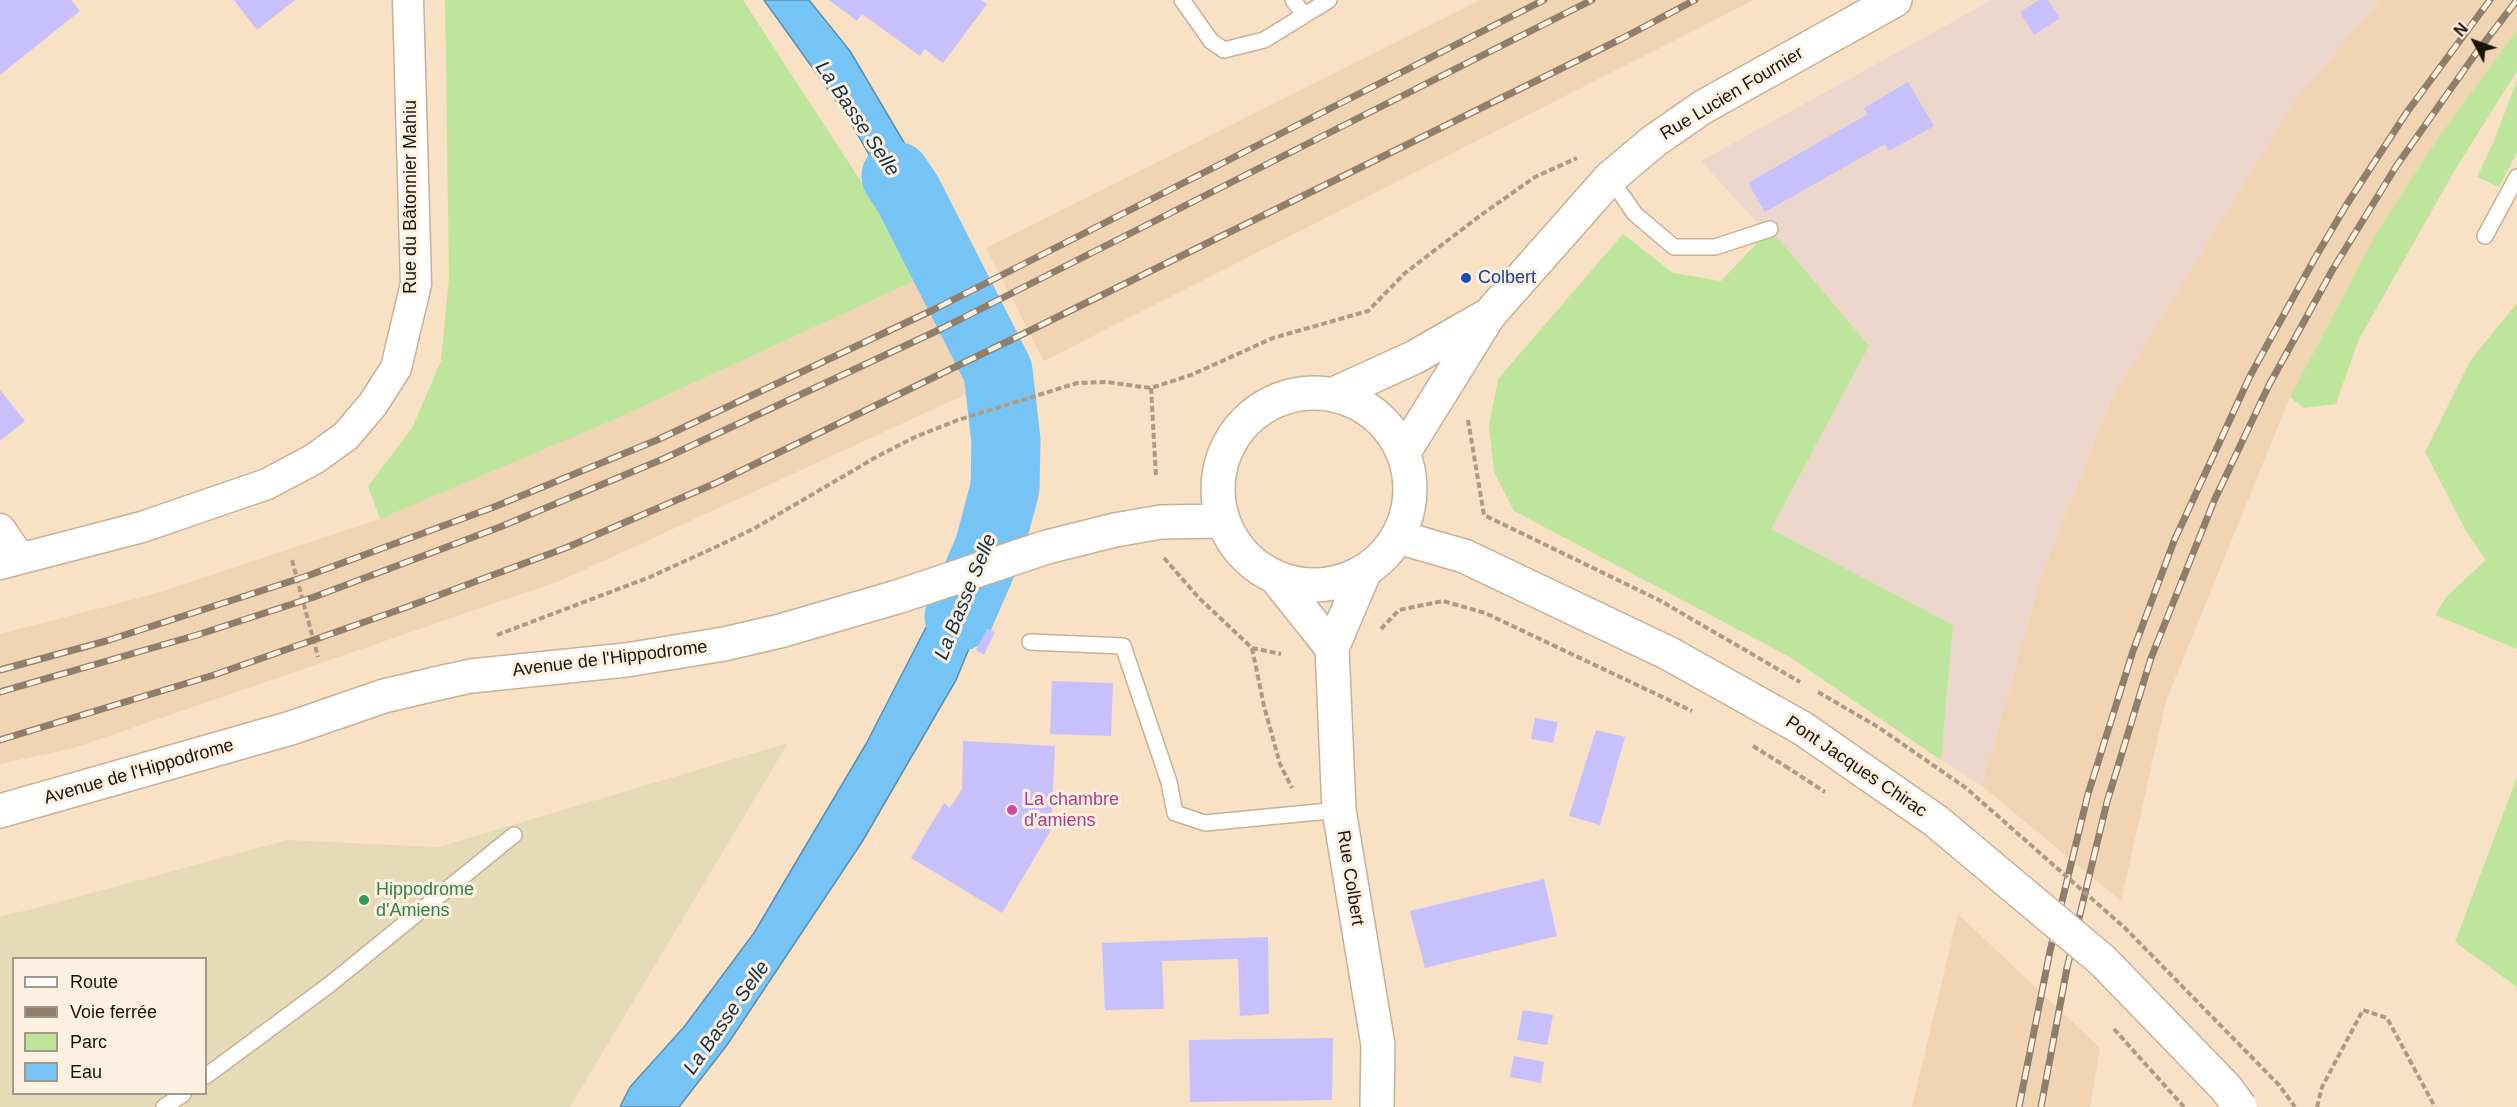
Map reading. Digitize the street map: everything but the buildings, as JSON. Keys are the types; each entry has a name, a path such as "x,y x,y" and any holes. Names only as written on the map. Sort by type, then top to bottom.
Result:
{"main road":[{"name":"Rue Lucien Fournier","path":"1404,452 1489,315 1599,167 1654,141 1703,107 1895,0"},
{"name":"Rue Lucien Fournier","path":"1334,394 1415,357 1489,315"},
{"path":"1303,390 1334,394 1364,405 1388,425 1404,452 1412,478 1410,506 1398,537 1364,573 1334,584 1307,586 1277,579 1256,567 1239,549 1222,521 1216,485 1223,458 1235,434 1275,398 1303,390"},
{"name":"Avenue de l'Hippodrome","path":"0,812 291,728 384,696 471,676 626,660 724,644 780,631 897,597 1047,548 1114,530 1161,522 1222,521"},
{"name":"Pont Jacques Chirac","path":"1398,537 1464,556 1668,653 1802,728 1936,821 2103,962 2226,1088 2240,1107"},
{"name":"Rue Colbert","path":"1364,573 1332,648 1339,810 1378,1045 1377,1107"},
{"path":"1277,579 1332,648"}],"street":[{"name":"Rue du Bâtonnier Mahiu","path":"10,561 142,527 267,484 314,459 346,436 373,404 396,368 416,284 408,0"},
{"path":"0,530 10,561"}],"lane":[{"path":"1182,0 1211,40 1224,50 1264,40 1329,0"},
{"path":"1293,0 1304,15"},
{"path":"1599,167 1635,214 1674,247 1715,247 1770,229"},
{"path":"2485,236 2517,177"},
{"path":"1030,642 1123,646 1169,782 1175,813 1205,822 1339,810"},
{"path":"207,1075 329,985 514,835"},
{"path":"164,1107 182,1095"}],"path":[{"path":"496,635 650,577 720,545 755,528 878,456 915,437 958,420 1077,383 1106,382 1151,388 1191,375 1237,352 1273,338 1368,311 1406,273 1535,177 1578,158 1599,167"},
{"path":"1151,388 1156,476"},
{"path":"1468,418 1484,515 1659,600 1818,692"},
{"path":"1163,557 1199,598 1252,648 1281,654"},
{"path":"292,560 318,657"},
{"path":"1376,635 1399,610 1443,601 1485,613 1701,716"},
{"path":"1252,648 1264,706 1280,764 1304,813"},
{"path":"1749,743 1832,796"},
{"path":"2317,1107 2322,1087 2363,1010 2387,1018 2435,1107"},
{"path":"2110,1025 2184,1107"}],"shaded area":[{"path":"1480,0 1754,0 1044,361 986,248"},
{"path":"1992,0 2380,0 2295,100 2111,399 2041,578 1982,786 1941,760 1953,625 1771,529 1869,346 1701,161"},
{"path":"2380,0 2517,0 2517,30 2438,138 2377,232 2290,397 2166,701 2121,901 1982,786 2041,578 2111,399 2295,100"},
{"path":"923,277 975,390 562,580 74,748 0,764 0,634 154,594 380,519 611,421"},
{"path":"1958,914 2100,1048 2090,1107 1912,1107"}],"green space":[{"path":"445,0 743,0 923,277 611,421 380,519 368,486 412,428 441,361 449,277"},
{"path":"2517,30 2517,71 2456,168 2358,341 2336,404 2304,408 2290,397 2377,232 2438,138"},
{"path":"2517,80 2517,152 2499,187 2477,177 2494,141"},
{"path":"1770,229 1869,346 1771,529 1953,625 1941,760 1788,656 1514,511 1494,472 1489,426 1498,379 1623,234 1673,273 1721,281"},
{"path":"2517,303 2517,649 2435,615 2446,597 2486,560 2466,531 2425,452 2470,361"},
{"path":"2517,777 2517,987 2455,942"}],"sand":[{"name":"Hippodrome d'Amiens","path":"788,743 570,1107 0,1107 0,916 287,840 438,847"}],"water":[{"path":"764,0 809,0 850,51 965,246 927,264 912,230 847,116"},
{"path":"1016,522 985,610 956,680 862,842 727,1045 679,1107 620,1107 630,1087 684,1027 754,933 866,744 972,538"}],"waterway":[{"name":"La Basse Selle","path":"896,176 908,194 998,371 1006,441 1005,488 989,548 959,617"}],"railway":[{"path":"0,670 106,641 307,576 494,507 657,440 933,310 1544,0"},
{"path":"0,692 197,635 314,597 500,527 663,459 943,328 1592,0"},
{"path":"0,740 214,675 407,607 568,547 716,483 1621,39 1695,0"},
{"path":"2019,1107 2050,951 2088,794 2133,651 2174,541 2250,376 2315,258 2407,112 2490,0"},
{"path":"2041,1107 2067,968 2107,802 2151,658 2214,501 2269,385 2333,269 2397,165 2474,56 2517,0"}],"place":[{"name":"Colbert","path":"1466,278"},
{"name":"La chambre d'amiens","path":"1012,810"},
{"name":"Hippodrome d'Amiens","path":"364,900"}]}
